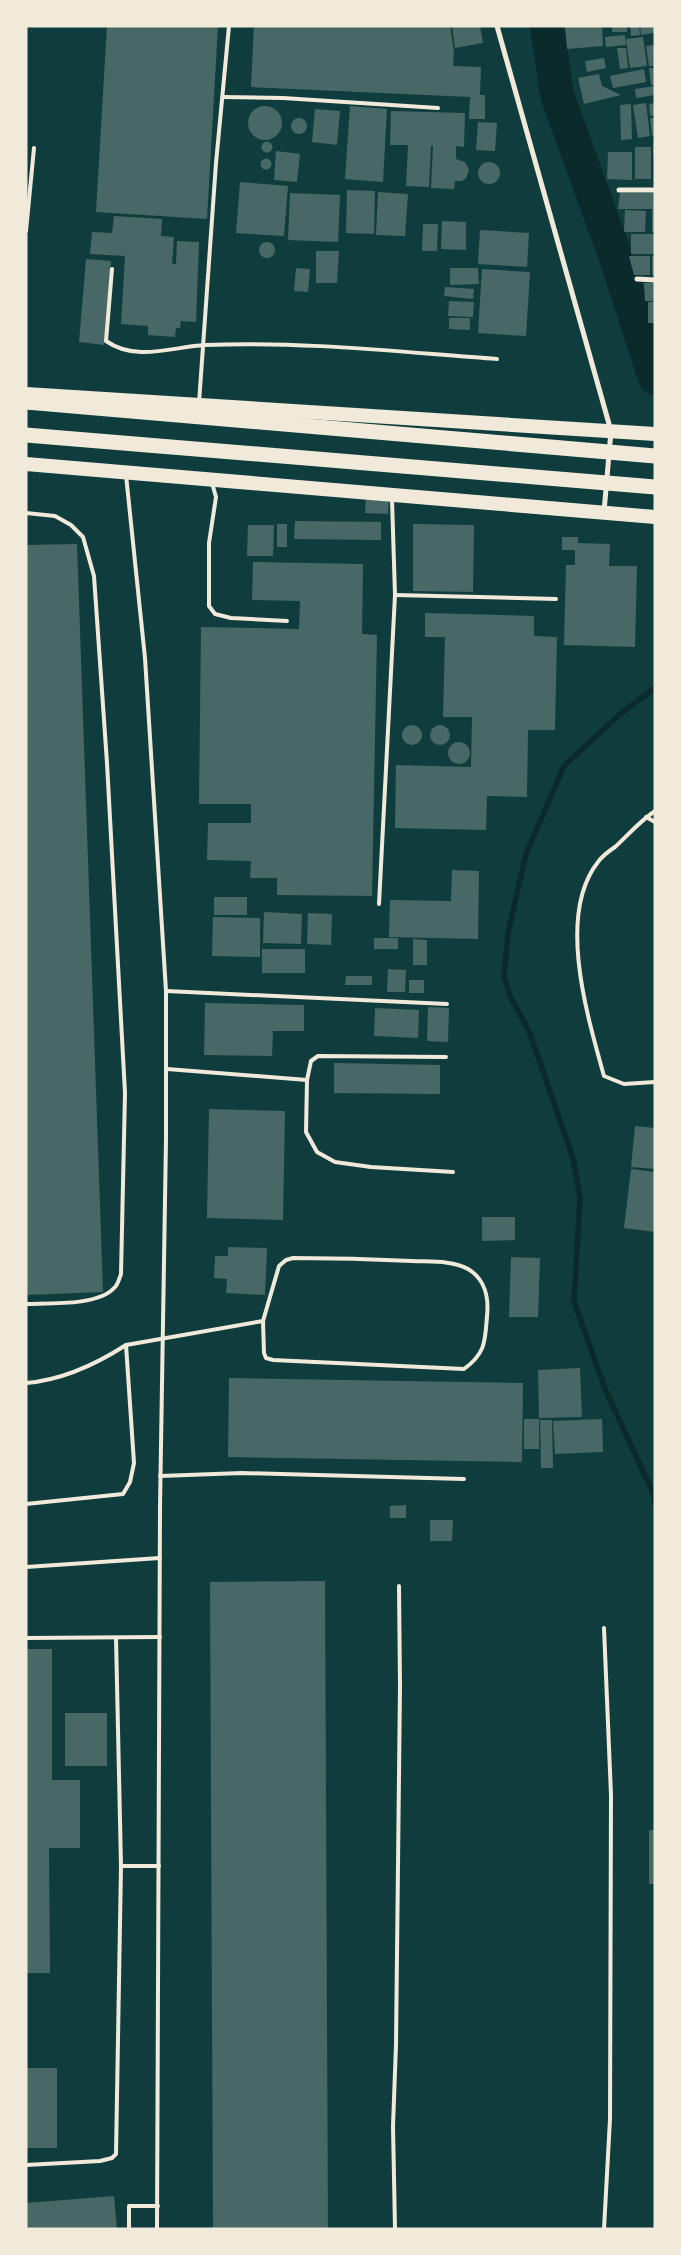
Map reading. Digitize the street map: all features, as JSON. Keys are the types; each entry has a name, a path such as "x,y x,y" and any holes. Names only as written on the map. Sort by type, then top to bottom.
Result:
{"highway":[{"path":"26,394 655,434"},
{"path":"26,402 655,456"},
{"path":"26,435 655,487"},
{"path":"26,464 655,517"}],"street":[{"path":"497,26 611,431 604,513"},
{"path":"619,190 655,190"},
{"path":"637,279 655,280"}],"lane":[{"path":"199,404 215,172 229,26"},
{"path":"222,97 283,98 438,108"},
{"path":"26,231 34,148"},
{"path":"112,270 106,341 119,348 146,353 203,345 282,343 497,359"},
{"path":"126,472 146,666 166,991 164,1337 160,1476 157,2229"},
{"path":"211,480 216,497 208,543 209,606 215,614 231,618 287,621"},
{"path":"379,904 395,595 392,494"},
{"path":"26,513 55,516 71,525 83,537 94,576 107,763 125,1094 122,1274 115,1287 106,1294 82,1301 26,1304"},
{"path":"395,595 556,599"},
{"path":"655,811 646,817 598,862 584,889 577,921 578,962 590,1025 604,1076 624,1084 655,1082"},
{"path":"646,817 655,822"},
{"path":"166,991 447,1004"},
{"path":"446,1057 318,1056 312,1060 307,1080 306,1132 317,1152 335,1162 371,1167 453,1172"},
{"path":"166,1069 307,1080"},
{"path":"293,1258 360,1258 446,1263 467,1269 477,1276 485,1287 488,1312 484,1348 473,1362 464,1369 273,1360 266,1358 264,1353 263,1321 278,1266 286,1260 293,1258"},
{"path":"26,1383 71,1374 98,1363 126,1345 263,1321"},
{"path":"26,1504 123,1494 130,1482 134,1464 126,1345"},
{"path":"160,1476 242,1473 464,1479"},
{"path":"26,1567 160,1558"},
{"path":"395,2229 393,2126 396,2045 400,1686 399,1586"},
{"path":"604,1628 611,1804 610,2119 604,2229"},
{"path":"26,1638 160,1637"},
{"path":"26,2165 100,2161 112,2158 116,2154 120,1866 116,1638"},
{"path":"120,1866 159,1866"},
{"path":"129,2229 129,2206 158,2206"}],"building":[{"path":"107,26 218,26 207,219 96,212"},
{"path":"254,26 450,26 454,52 453,66 481,67 480,95 485,95 485,119 469,119 470,97 251,87"},
{"path":"452,26 480,26 483,43 455,48"},
{"path":"565,26 602,26 603,46 567,49"},
{"path":"612,26 627,26 627,32 612,32"},
{"path":"630,26 639,26 640,35 631,36"},
{"path":"640,26 654,26 654,33 641,35"},
{"path":"625,35 626,45 606,47 605,37"},
{"path":"643,37 647,66 630,68 626,39"},
{"path":"654,45 655,66 649,66 646,46"},
{"path":"617,48 626,48 628,68 620,69"},
{"path":"604,58 606,68 587,72 585,61"},
{"path":"649,68 655,68 655,85 651,85"},
{"path":"644,69 646,82 613,88 610,76"},
{"path":"599,74 602,86 621,95 584,104 578,78"},
{"path":"655,86 655,95 636,98 635,89"},
{"path":"646,103 650,136 638,138 633,105"},
{"path":"655,103 655,115 650,116 649,104"},
{"path":"631,104 632,139 621,140 620,105"},
{"path":"265,106 272,107 277,111 281,116 281,130 277,135 272,139 265,140 258,139 253,135 249,130 248,123 249,116 253,111 258,107"},
{"path":"350,106 387,109 383,182 345,179"},
{"path":"315,109 340,111 337,145 312,142"},
{"path":"391,111 465,113 464,147 456,146 456,159 465,162 469,170 466,178 462,181 455,181 454,189 431,188 433,146 431,146 429,187 406,186 408,145 390,145"},
{"path":"299,118 305,120 307,126 305,132 299,134 293,132 291,126 293,120"},
{"path":"650,118 655,118 655,136 652,136"},
{"path":"478,122 497,123 495,151 476,150"},
{"path":"265,142 269,142 272,147 271,151 265,152 262,149 262,145"},
{"path":"653,142 655,142 655,156 653,156"},
{"path":"635,147 651,147 651,179 635,179"},
{"path":"276,151 300,154 297,182 274,180"},
{"path":"608,152 632,152 632,180 607,179"},
{"path":"266,158 272,164 266,170 260,164"},
{"path":"489,162 497,165 500,173 497,181 489,184 481,181 478,173 481,165"},
{"path":"240,182 288,186 284,236 236,233"},
{"path":"347,190 375,191 374,234 346,233"},
{"path":"378,192 408,194 405,236 376,235"},
{"path":"290,193 340,195 338,242 288,240"},
{"path":"620,193 655,193 655,232 652,232 652,209 618,209"},
{"path":"625,210 646,211 645,232 624,232"},
{"path":"114,216 162,219 161,236 174,237 172,264 176,264 177,241 199,242 196,322 181,321 180,328 176,328 175,337 148,335 148,326 121,324 125,256 90,254 92,232 112,233"},
{"path":"442,221 466,222 466,250 441,249"},
{"path":"423,224 438,224 437,251 422,251"},
{"path":"480,230 529,233 527,267 478,264"},
{"path":"631,234 655,234 655,254 631,254"},
{"path":"267,242 275,250 267,258 259,250"},
{"path":"316,251 339,251 337,283 316,283"},
{"path":"629,256 650,256 650,275 634,275"},
{"path":"652,256 655,256 655,275 652,275"},
{"path":"86,259 111,261 104,345 79,342"},
{"path":"296,268 310,269 308,292 294,291"},
{"path":"450,268 478,268 479,284 450,285"},
{"path":"482,269 530,272 526,336 478,333"},
{"path":"644,283 655,283 655,301 645,301"},
{"path":"445,287 474,289 473,299 444,296"},
{"path":"449,301 474,302 473,317 448,316"},
{"path":"648,302 655,302 655,323 648,323"},
{"path":"449,318 470,318 470,330 449,329"},
{"path":"366,497 389,498 388,514 365,513"},
{"path":"295,521 381,522 381,540 294,539"},
{"path":"277,524 287,524 287,547 277,547"},
{"path":"413,524 474,525 473,592 413,591"},
{"path":"248,525 274,525 273,556 247,556"},
{"path":"562,537 578,537 578,543 610,544 609,566 637,566 635,647 564,645 566,565 575,565 575,550 562,550"},
{"path":"77,544 103,1292 26,1295 26,545"},
{"path":"253,562 363,564 362,634 377,635 372,896 277,895 277,878 250,878 251,861 207,860 208,823 251,823 251,804 199,804 201,627 299,629 300,601 252,600"},
{"path":"425,613 534,616 534,636 557,637 555,730 528,730 527,797 487,796 486,830 395,828 396,765 471,767 472,717 443,717 445,637 425,637"},
{"path":"412,725 419,728 422,735 419,742 412,745 405,742 402,735 405,728"},
{"path":"440,725 447,728 450,735 447,742 440,745 433,742 430,735 433,728"},
{"path":"459,742 467,745 470,753 467,761 459,764 451,761 448,753 451,745"},
{"path":"452,870 479,871 478,939 389,937 390,900 451,901"},
{"path":"214,897 247,897 247,915 214,915"},
{"path":"264,912 302,914 301,944 263,943"},
{"path":"308,913 332,914 331,945 307,944"},
{"path":"213,917 260,918 260,957 212,956"},
{"path":"374,938 398,938 398,949 374,949"},
{"path":"413,939 427,940 427,965 413,965"},
{"path":"262,949 305,949 305,973 262,973"},
{"path":"388,969 406,970 405,992 387,992"},
{"path":"346,976 372,976 372,985 345,985"},
{"path":"409,980 424,980 424,993 409,993"},
{"path":"205,1003 304,1005 304,1031 273,1031 272,1056 204,1055"},
{"path":"428,1007 449,1008 448,1042 427,1041"},
{"path":"375,1008 419,1010 418,1038 374,1036"},
{"path":"334,1063 440,1065 440,1094 334,1093"},
{"path":"209,1109 285,1111 283,1220 207,1218"},
{"path":"635,1126 655,1128 655,1169 631,1167"},
{"path":"631,1169 655,1172 655,1232 624,1228"},
{"path":"482,1217 515,1217 515,1240 482,1241"},
{"path":"228,1247 267,1248 265,1295 226,1293 227,1279 214,1278 215,1256 228,1256"},
{"path":"511,1257 540,1258 538,1317 509,1317"},
{"path":"580,1368 582,1417 539,1418 538,1370"},
{"path":"229,1378 523,1383 522,1462 228,1457"},
{"path":"524,1419 539,1419 539,1449 524,1449"},
{"path":"602,1419 603,1452 555,1454 553,1421"},
{"path":"540,1420 552,1420 553,1468 541,1468"},
{"path":"406,1505 406,1518 390,1518 390,1506"},
{"path":"430,1520 453,1520 452,1541 430,1541"},
{"path":"325,1581 328,2229 213,2229 210,1582"},
{"path":"26,1649 52,1649 52,1780 80,1780 80,1848 49,1848 50,1973 26,1973"},
{"path":"65,1713 107,1713 107,1766 65,1766"},
{"path":"649,1830 655,1830 655,1884 649,1884"},
{"path":"26,2068 57,2068 57,2148 26,2148"},
{"path":"114,2196 117,2229 26,2229 26,2203"}],"waterway":[{"path":"547,26 557,95 615,255 655,378"},
{"path":"653,1493 606,1391 574,1302 580,1198 573,1158 529,1031 510,996 504,976 508,933 526,854 564,766 620,714 655,688"},
{"path":"655,1492 653,1493 655,1505"}]}
